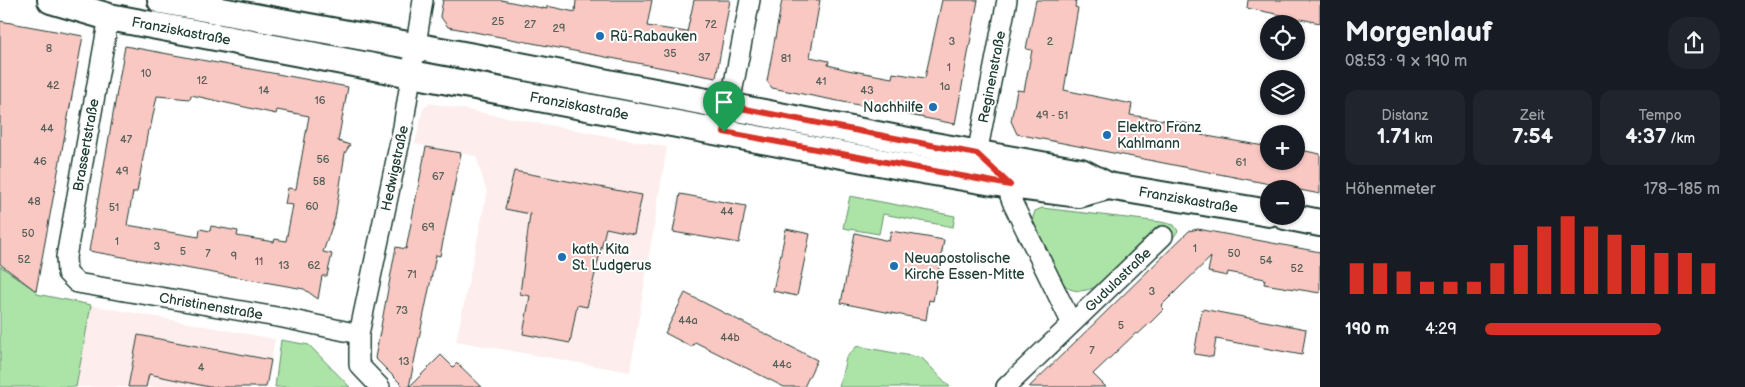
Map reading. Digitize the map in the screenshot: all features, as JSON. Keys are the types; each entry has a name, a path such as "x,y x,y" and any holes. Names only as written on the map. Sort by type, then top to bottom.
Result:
{"main road":[{"name":"Franziskastraße","path":"51,0 110,17 1010,185 1079,194 1108,186"},
{"name":"Franziskastraße","path":"160,0 415,48 474,57 977,154 1081,172 1108,186 1260,211"},
{"path":"1305,220 1320,223"}],"street":[{"name":"Hedwigstraße","path":"380,387 359,365 359,334 403,127 423,0"},
{"path":"724,132 750,0"},
{"name":"Reginenstraße","path":"977,154 1007,0"},
{"name":"Brassertstraße","path":"67,273 65,268 66,257 110,17"},
{"path":"977,154 1010,185"},
{"name":"Gudulastraße","path":"1010,185 1010,196 1013,204 1071,322"},
{"name":"Gudulastraße","path":"1006,387 1071,322 1163,236"},
{"name":"Christinenstraße","path":"67,273 77,283 283,318 359,334"}],"shaded area":[{"path":"430,103 667,147 630,372 456,341 487,193 476,156 415,144 423,109"},
{"path":"91,305 275,339 266,387 76,387"}],"green space":[{"path":"850,196 955,216 953,227 883,214 879,234 843,228"},
{"path":"1042,208 1161,222 1174,225 1178,231 1173,238 1159,225 1099,285 1077,291 1065,285 1043,251 1033,224 1035,211"},
{"path":"0,266 36,291 37,294 91,305 76,387 0,387"},
{"path":"281,340 309,345 350,387 275,387"},
{"path":"857,346 922,358 950,387 839,387 846,358"}],"building":[{"path":"443,0 501,0 547,9 547,6 575,12 576,0 652,0 647,26 687,32 694,0 730,0 716,78 448,27 440,16"},
{"path":"782,0 820,0 810,57 829,61 828,65 848,70 892,78 893,73 925,78 942,0 978,0 955,124 772,88 767,81"},
{"path":"1036,0 1076,0 1075,7 1078,8 1064,90 1132,104 1130,115 1203,126 1201,135 1260,145 1260,170 1305,170 1305,151 1320,154 1320,194 1305,191 1305,180 1260,180 1260,182 1017,134 1011,121 1017,90 1024,91 1032,50 1026,49"},
{"path":"1248,0 1320,0 1320,23 1305,20 1305,15 1281,15 1247,8"},
{"path":"0,21 83,36 36,291 0,264"},
{"path":"125,46 348,87 338,141 350,145 345,153 335,218 323,252 332,254 327,276 322,276 318,299 304,289 89,251","holes":["191,95 276,114 277,110 309,116 296,189 288,188 285,204 293,205 286,241 275,239 274,242 237,236 238,231 211,226 210,231 200,229 199,237 127,225 133,192 137,192 148,130 150,130 157,96 190,99"]},
{"path":"426,147 461,153 440,256 436,255 409,387 404,387 375,358 396,247 406,249"},
{"name":"kath. Kita St. Ludgerus","path":"514,171 642,195 634,234 606,228 587,307 577,305 570,343 523,334 530,296 520,294 530,214 505,209"},
{"path":"680,194 746,206 739,243 673,232"},
{"path":"786,229 810,234 797,296 773,291"},
{"path":"1198,229 1320,252 1320,293 1264,284 1265,279 1228,272 1227,276 1208,272 1211,257 1161,306 1164,309 1151,322 1138,334 1136,333 1093,374 1106,387 1029,387 1189,231"},
{"name":"Neuapostolische Kirche Essen-Mitte","path":"891,231 944,240 933,301 929,300 926,320 841,303 855,233 889,241"},
{"path":"685,293 817,360 804,387 784,387 695,342 692,347 665,333"},
{"path":"1202,309 1306,329 1302,355 1216,339 1213,357 1194,354"},
{"path":"138,335 271,360 266,387 209,387 149,374 146,387 128,387"},
{"path":"441,355 453,367 457,363 482,387 409,387"}],"place":[{"name":"Rü-Rabauken","path":"600,36"},
{"name":"Nachhilfe","path":"933,107"},
{"name":"Elektro Franz Kahlmann","path":"1107,135"},
{"name":"kath. Kita St. Ludgerus","path":"562,257"},
{"name":"Neuapostolische Kirche Essen-Mitte","path":"894,266"}],"route":[{"path":"730,106 977,154 1010,185 724,132 730,106"}]}
